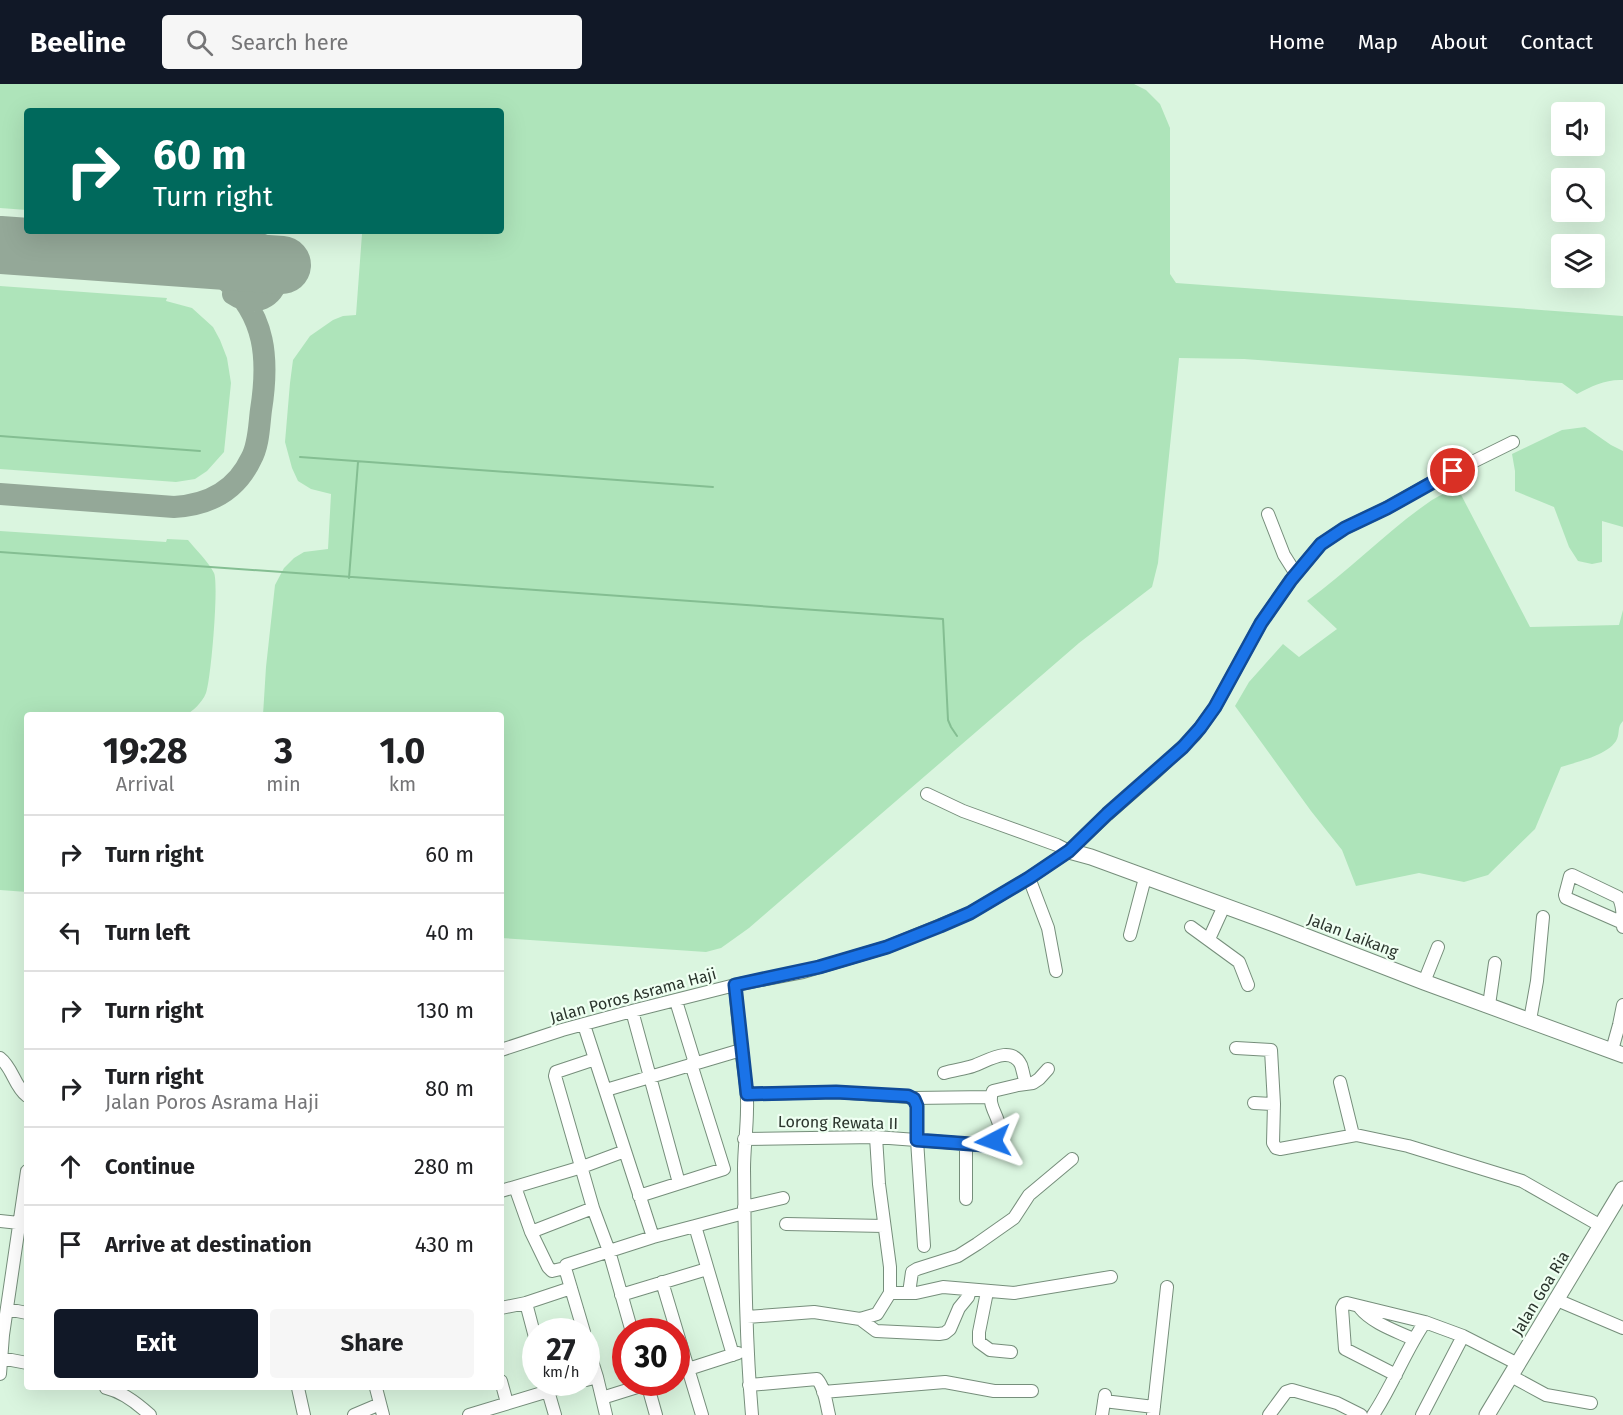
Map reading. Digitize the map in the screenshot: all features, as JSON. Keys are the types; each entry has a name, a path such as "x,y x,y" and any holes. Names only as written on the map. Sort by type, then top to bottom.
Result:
{"main road":[{"name":"Jalan Laikang","path":"1069,851 1091,856 1617,1053"},
{"name":"Jalan Goa Ria","path":"1487,1415 1623,1190"}],"street":[{"name":"Jalan Poros Asrama Haji","path":"504,1049 632,1011 819,967 887,947 960,918 1029,878 1069,851 1114,807 1183,747 1200,728 1215,707 1261,623 1321,544 1337,533 1404,500 1437,479 1513,442"},
{"path":"1268,514 1284,555 1296,574"},
{"path":"927,794 963,811 1069,851"},
{"path":"1623,922 1566,898 1570,876 1618,897 1621,902 1623,922 1623,927"},
{"path":"1029,878 1048,928 1056,971"},
{"path":"1130,935 1145,878"},
{"path":"1209,939 1224,906"},
{"path":"1530,1020 1543,917"},
{"path":"1191,927 1239,962 1248,985"},
{"path":"1424,982 1438,947"},
{"path":"1490,1005 1495,963"},
{"path":"735,985 747,1094 744,1138 746,1350 752,1415"},
{"path":"676,1000 724,1169"},
{"path":"1617,1053 1623,1005"},
{"path":"632,1011 679,1183"},
{"path":"584,1025 653,1237"},
{"path":"1236,1048 1271,1050 1274,1104 1273,1143 1276,1148 1353,1135 1408,1146 1512,1177 1537,1188 1601,1226"},
{"path":"606,1090 741,1050"},
{"path":"944,1073 1004,1055 1018,1061 1026,1084"},
{"path":"0,1058 7,1064 19,1090 24,1094"},
{"path":"595,1059 555,1074 593,1208 609,1251 628,1318"},
{"path":"747,1094 836,1092 912,1098 990,1097 993,1090 1037,1082 1048,1069"},
{"path":"1340,1082 1353,1135"},
{"name":"Lorong Rewata II","path":"744,1138 876,1137 984,1145 999,1135 999,1121 990,1097"},
{"path":"912,1098 916,1101 917,1106 924,1246"},
{"path":"1254,1103 1274,1104"},
{"path":"747,1317 814,1312 860,1319 877,1314 890,1293 890,1268 876,1137"},
{"path":"966,1144 966,1199"},
{"path":"504,1190 582,1167 625,1151"},
{"path":"909,1293 912,1272 958,1256 1014,1218 1029,1195 1072,1159"},
{"path":"639,1196 744,1163"},
{"path":"515,1187 531,1232 552,1271 653,1237 783,1198"},
{"path":"0,1374 2,1335 22,1243 19,1223 24,1205"},
{"path":"531,1232 593,1208"},
{"path":"0,1221 19,1223"},
{"path":"786,1224 884,1226"},
{"path":"695,1226 733,1355"},
{"path":"565,1268 580,1318"},
{"path":"621,1295 707,1269"},
{"path":"890,1293 909,1293 943,1287 1014,1293 1111,1277"},
{"path":"662,1282 670,1318"},
{"path":"1102,1415 1105,1397 1153,1411 1167,1287"},
{"path":"504,1307 526,1303 571,1288"},
{"path":"860,1319 876,1331 939,1334 950,1329 970,1290"},
{"path":"987,1292 979,1342 990,1350 1011,1352"},
{"path":"1557,1300 1623,1328"},
{"path":"526,1303 530,1318"},
{"path":"1396,1375 1345,1348 1342,1308 1344,1304 1425,1322 1464,1336 1546,1395 1591,1403"},
{"path":"1359,1307 1375,1320 1413,1339"},
{"path":"7,1309 24,1312"},
{"path":"1373,1415 1413,1339 1425,1322"},
{"path":"1422,1415 1464,1336"},
{"path":"690,1368 746,1350"},
{"path":"2,1358 24,1362"},
{"path":"749,1385 817,1379 820,1382 829,1415"},
{"path":"823,1392 945,1382 994,1391 1032,1391"},
{"path":"690,1389 702,1415"},
{"path":"112,1390 134,1401 150,1415"},
{"path":"298,1390 304,1415"},
{"path":"354,1415 381,1410 376,1390"},
{"path":"503,1390 507,1403"},
{"path":"1269,1415 1286,1392 1292,1390 1336,1403 1361,1415"},
{"path":"600,1394 606,1415"},
{"path":"602,1398 612,1395"},
{"path":"469,1415 524,1396"},
{"path":"550,1396 555,1415"},
{"path":"651,1396 656,1415"}],"green space":[{"path":"0,84 1134,84 1146,90 1160,104 1170,128 1170,274 1176,283 1623,316 1623,380 1605,382 1577,394 1562,383 1244,359 1179,358 1158,563 1152,587 1079,643 749,928 721,948 706,952 504,938 504,712 263,712 275,585 284,568 294,558 304,552 328,549 331,494 311,489 298,481 285,442 293,360 310,336 333,320 356,315 362,234 504,234 504,108 24,108 24,210 0,208"},
{"path":"0,286 167,298 166,301 192,308 213,327 227,358 231,383 224,452 207,471 195,479 176,482 0,469"},
{"path":"1585,427 1623,451 1623,527 1602,521 1602,562 1592,564 1578,561 1569,547 1554,507 1515,491 1512,454 1562,430"},
{"path":"1457,487 1530,627 1619,625 1623,610 1623,721 1613,745 1600,754 1561,767 1535,829 1488,875 1464,882 1419,873 1356,886 1342,850 1235,706 1249,682 1283,644 1299,657 1337,629 1307,601 1416,512 1435,498"},
{"path":"0,531 166,542 167,539 188,540 214,573 215,581 214,632 206,693 191,712 24,712 24,892 0,890"}],"waterway":[{"path":"0,436 200,451"},
{"path":"300,457 713,487"},
{"path":"349,578 358,462"},
{"path":"0,552 943,619 948,720 957,736"}],"taxiway":[{"path":"126,254 241,240 260,244 272,253 278,265 277,279 272,291 262,299 249,301 233,294"},
{"path":"0,494 174,507 187,506 210,499 238,480 254,453 257,441 265,373 262,339 249,308 226,280 195,261 168,257"}],"runway":[{"path":"0,245 282,265"}],"route":[{"path":"993,1141 984,1145 917,1140 916,1101 908,1096 836,1092 747,1094 735,985 819,967 887,947 940,926 970,913 1069,851 1183,747 1200,728 1215,707 1261,623 1278,597 1321,544 1345,528 1404,500 1453,471"}]}
